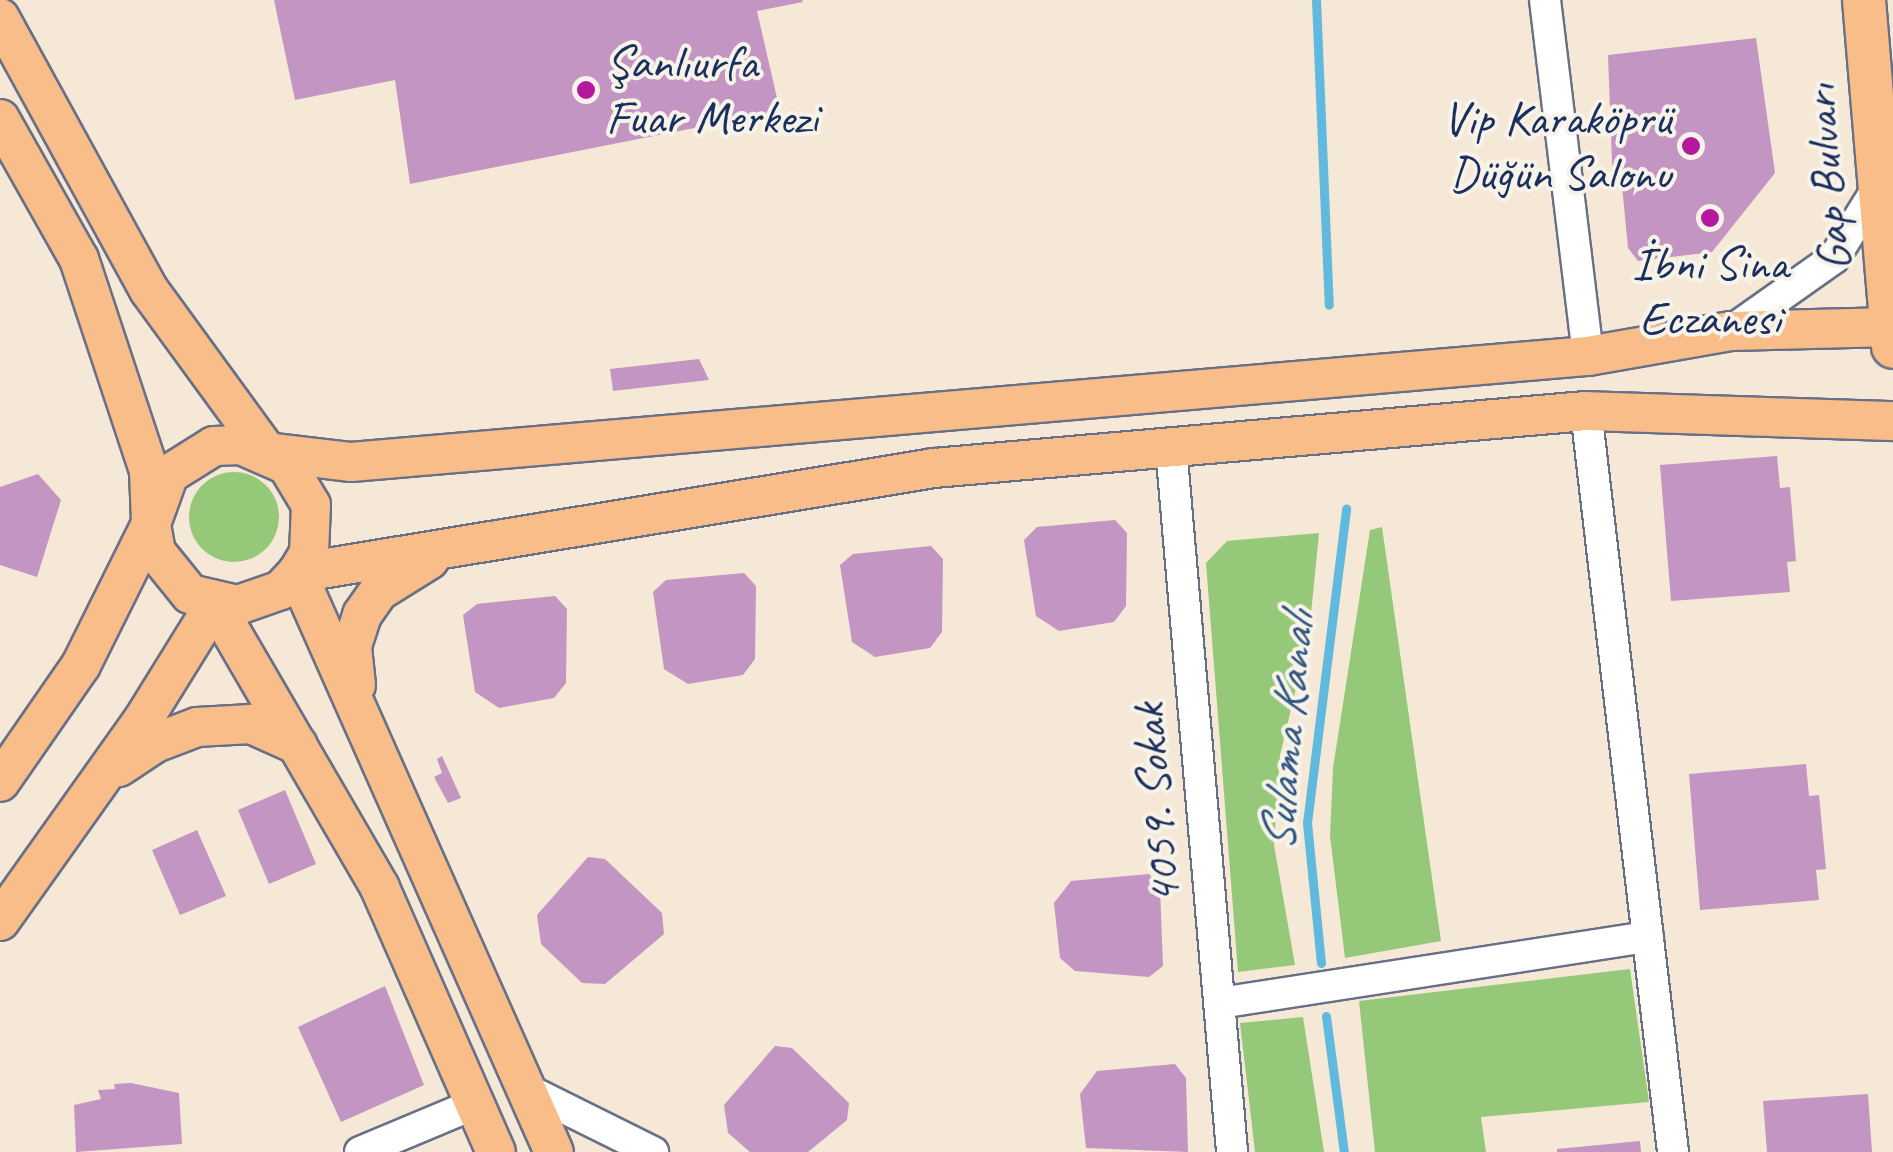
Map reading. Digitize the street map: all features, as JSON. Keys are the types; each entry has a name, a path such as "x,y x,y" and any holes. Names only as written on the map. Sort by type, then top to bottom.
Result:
{"highway":[{"name":"Gap Bulvarı","path":"1864,0 1893,347"}],"main road":[{"path":"0,18 148,290 266,452 287,465 311,506 309,552 297,573 260,601 215,604"},
{"path":"0,120 79,260 150,471 151,524 169,576 215,604 380,888 496,1152"},
{"path":"0,782 81,666 151,524 169,474 189,457 214,446 351,462 1588,356 1731,331 1892,327"},
{"path":"297,573 934,468 1586,410 1893,421"},
{"path":"357,703 352,646 362,615 379,591 446,550"},
{"path":"297,573 554,1152"},
{"path":"0,921 100,780 215,604"},
{"path":"100,780 155,743 197,727 251,724 298,745"}],"street":[{"path":"1546,0 1588,356"},
{"path":"1731,331 1834,258 1880,184"},
{"path":"1586,410 1673,1152"},
{"name":"4059. Sokak","path":"1171,447 1232,1152"},
{"path":"1220,1003 1648,936"},
{"path":"526,1088 653,1152"},
{"path":"360,1152 475,1104"}],"green space":[{"path":"225,472 243,472 259,479 272,492 279,517 272,542 259,555 243,562 225,562 209,555 196,542 189,526 189,508 196,492 209,479"},
{"path":"1382,527 1441,941 1345,958 1330,836 1333,768 1370,530"},
{"path":"1319,533 1309,634 1280,755 1274,845 1295,965 1238,972 1206,563 1227,541"},
{"path":"1630,969 1649,1102 1481,1117 1486,1152 1375,1152 1359,1001"},
{"path":"1303,1017 1324,1152 1255,1152 1240,1023"}],"building":[{"name":"Şanlıurfa Fuar Merkezi","path":"274,0 803,2 757,11 780,111 410,184 395,80 295,100"},
{"name":"Vip Karaköprü Düğün Salonu","path":"1756,38 1775,173 1712,252 1638,261 1628,248 1622,186 1613,189 1608,55"},
{"path":"699,359 709,380 613,391 610,369"},
{"path":"1777,456 1780,488 1790,487 1796,561 1787,562 1790,592 1671,601 1660,465"},
{"path":"38,474 61,500 37,577 0,565 0,487"},
{"path":"1115,520 1127,533 1126,606 1114,622 1059,631 1036,616 1024,540 1037,527"},
{"path":"931,546 943,559 942,632 930,648 875,657 852,642 840,565 853,554"},
{"path":"744,573 756,586 755,659 743,675 688,684 664,669 653,592 666,580"},
{"path":"555,596 567,609 566,683 554,698 499,708 475,692 463,615 477,604"},
{"path":"442,756 461,798 448,803 434,777 442,773 437,759"},
{"path":"1806,764 1809,796 1819,795 1826,869 1816,870 1819,900 1700,910 1689,774"},
{"path":"285,790 316,864 269,884 238,810"},
{"path":"197,830 226,896 180,915 152,850"},
{"path":"588,857 605,859 662,913 664,934 605,984 582,983 541,944 537,915"},
{"path":"1149,874 1160,888 1163,966 1149,977 1075,971 1060,958 1054,903 1071,881"},
{"path":"385,986 424,1085 341,1122 298,1027"},
{"path":"775,1046 792,1048 849,1103 847,1120 808,1152 750,1152 728,1133 724,1105"},
{"path":"1175,1064 1186,1078 1188,1152 1086,1148 1080,1094 1097,1071"},
{"path":"131,1083 179,1093 182,1144 76,1152 74,1105 101,1099 98,1090"},
{"path":"1868,1094 1872,1152 1767,1152 1763,1101"},
{"path":"1640,1141 1641,1152 1557,1152 1557,1149"}],"waterway":[{"name":"Sulama Kanalı","path":"1316,0 1329,305"},
{"name":"Sulama Kanalı","path":"1321,963 1307,823 1346,508"},
{"name":"Sulama Kanalı","path":"1326,1016 1344,1152"}],"place":[{"name":"Şanlıurfa Fuar Merkezi","path":"586,90"},
{"name":"Vip Karaköprü Düğün Salonu","path":"1691,146"},
{"name":"İbni Sina Eczanesi","path":"1710,218"}]}
